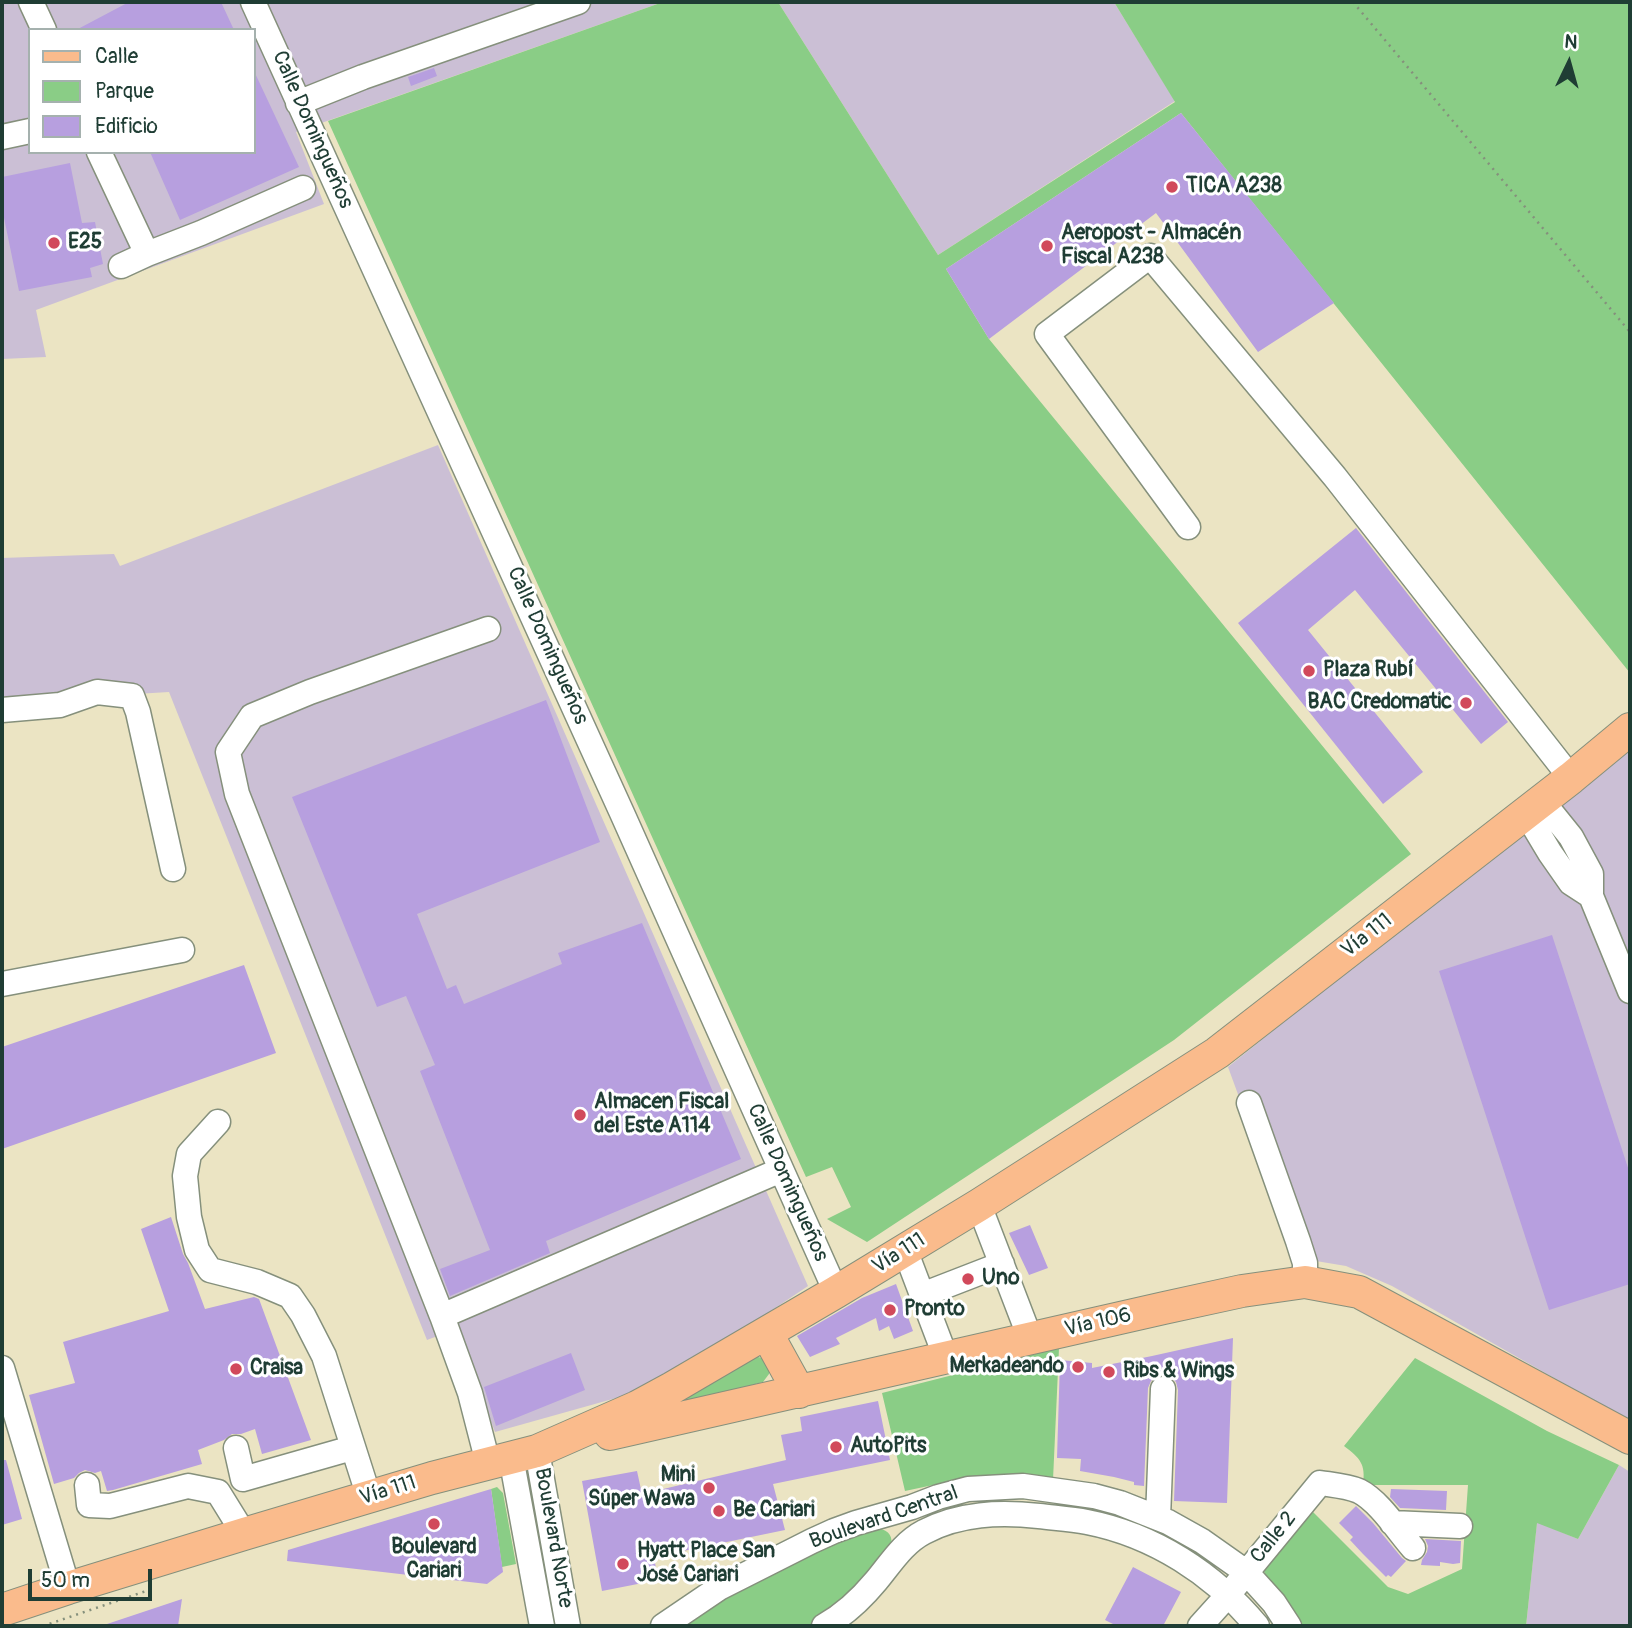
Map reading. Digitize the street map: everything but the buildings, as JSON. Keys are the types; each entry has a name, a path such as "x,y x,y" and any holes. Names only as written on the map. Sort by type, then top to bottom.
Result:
{"main road":[{"name":"Vía 111","path":"2,1610 244,1534 512,1457 637,1407 767,1334 979,1205 1217,1053 1571,778 1630,729"},
{"name":"Vía 106","path":"512,1457 1242,1291 1305,1282 1359,1292 1630,1438"},
{"path":"767,1334 799,1392"},
{"name":"Vía 111","path":"2,1624 68,1588"}],"street":[{"path":"32,2 43,28"},
{"name":"Calle Domingueños","path":"253,2 611,787 836,1292"},
{"path":"299,103 363,77 578,2"},
{"path":"2,137 28,131"},
{"path":"100,154 147,254"},
{"path":"121,266 303,188"},
{"path":"1188,527 1047,334 1150,256 1335,477 1571,778"},
{"path":"488,629 310,692 252,716 228,752 237,794 470,1393 512,1457"},
{"path":"2,710 60,705 97,692 132,696 138,712 173,869"},
{"path":"1534,807 1571,837 1591,874 1591,896 1630,991"},
{"path":"2,984 183,950"},
{"path":"1249,1103 1305,1263 1305,1282"},
{"path":"218,1122 189,1154 186,1176 189,1217 197,1250 210,1270 257,1282 290,1296 303,1314 324,1356 369,1497"},
{"path":"442,1316 781,1170"},
{"path":"979,1205 1030,1338"},
{"path":"905,1250 946,1358"},
{"path":"922,1295 1002,1264"},
{"path":"2,1368 68,1588"},
{"path":"1158,1518 1163,1390"},
{"path":"236,1448 243,1479 352,1448"},
{"name":"Boulevard Norte","path":"512,1457 542,1626"},
{"name":"Boulevard Norte","path":"512,1457 568,1626"},
{"name":"Calle 2","path":"1200,1626 1320,1483 1361,1492 1392,1523"},
{"path":"87,1485 89,1505 110,1506 188,1486 218,1492 244,1534"},
{"name":"Boulevard Central","path":"663,1626 719,1588 812,1541 856,1523 968,1489 1023,1486 1094,1496 1120,1503 1158,1518 1202,1541 1246,1572 1274,1603 1289,1626"},
{"path":"912,1507 924,1532"},
{"name":"Boulevard Central","path":"824,1626 856,1602 895,1555 924,1532 951,1521 999,1514 1089,1522 1134,1537 1196,1568 1228,1595 1257,1626"},
{"path":"1392,1523 1460,1526"},
{"path":"1392,1523 1413,1548"}],"path":[{"path":"1353,2 1630,332"}],"shaded area":[{"path":"2,2 663,2 296,132 324,204 36,310 46,357 2,359"},
{"path":"778,2 1114,2 1175,101 938,255"},
{"path":"438,445 808,1286 659,1386 495,1432 456,1329 427,1340 169,692 2,702 2,558 114,554 120,566"},
{"path":"1630,743 1630,1421 1392,1286 1346,1266 1298,1258 1228,1067"},
{"path":"1619,1465 1630,1472 1630,1626 1526,1626 1537,1522 1578,1539"}],"green space":[{"path":"663,2 778,2 938,255 1175,102 1114,2 1630,2 1630,673 1181,113 946,269 989,339 1411,854 1174,1040 867,1242 827,1219 851,1207 832,1167 806,1177 328,121"},
{"path":"1059,1348 1053,1480 952,1481 905,1491 882,1393"},
{"path":"753,1356 763,1358 769,1364 769,1374 763,1382 675,1406"},
{"path":"1415,1358 1547,1431 1619,1465 1578,1539 1537,1523 1526,1626 1301,1626 1264,1570 1313,1512 1388,1587 1408,1594 1462,1569 1468,1485 1363,1485 1364,1472 1361,1462 1344,1446"},
{"path":"497,1487 503,1493 516,1564 502,1567 491,1489"},
{"path":"878,1528 890,1535 891,1548 840,1603 806,1626 680,1626 699,1610 826,1538"}],"place":[{"name":"TICA A238","path":"1172,187"},
{"name":"E25","path":"54,243"},
{"name":"Aeropost - Almacén Fiscal A238","path":"1047,246"},
{"name":"Plaza Rubí","path":"1309,671"},
{"name":"BAC Credomatic","path":"1466,703"},
{"name":"Almacen Fiscal del Este A114","path":"580,1115"},
{"name":"Uno","path":"968,1279"},
{"name":"Pronto","path":"890,1310"},
{"name":"Merkadeando","path":"1078,1367"},
{"name":"Craisa","path":"236,1369"},
{"name":"Ribs & Wings","path":"1109,1372"},
{"name":"AutoPits","path":"836,1447"},
{"name":"Mini Súper Wawa","path":"709,1488"},
{"name":"Be Cariari","path":"719,1511"},
{"name":"Boulevard Cariari","path":"434,1524"},
{"name":"Hyatt Place San José Cariari","path":"623,1564"}]}
